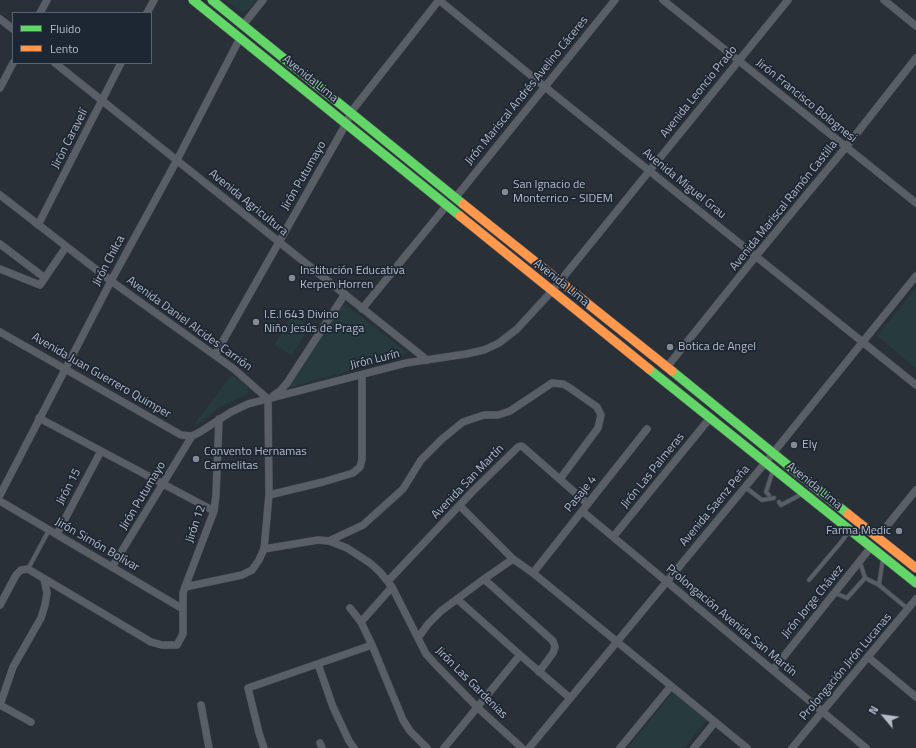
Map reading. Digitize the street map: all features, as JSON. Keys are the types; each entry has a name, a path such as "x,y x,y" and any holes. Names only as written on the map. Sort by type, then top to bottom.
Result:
{"main road":[{"name":"Avenida Lima","path":"192,0 916,583"},
{"name":"Avenida Lima","path":"214,1 916,568"}],"street":[{"path":"41,12 47,0"},
{"path":"148,12 154,0"},
{"path":"243,25 263,0"},
{"name":"Avenida Miguel Grau","path":"439,0 916,385"},
{"name":"Jirón Putumayo","path":"215,355 346,124 351,112 439,0"},
{"name":"Jirón Mariscal Andrés Avelino Cáceres","path":"456,197 615,0"},
{"name":"Jirón Francisco Bolognesi","path":"663,0 916,203"},
{"name":"Avenida Leoncio Prado","path":"552,291 788,0"},
{"path":"884,0 916,26"},
{"path":"0,19 12,28"},
{"name":"Jirón Chilca","path":"0,495 39,418 66,370 111,281 177,160 240,38"},
{"name":"Avenida Mariscal Ramón Castilla","path":"667,367 846,147 916,58"},
{"path":"0,88 12,64"},
{"name":"Avenida Agricultura","path":"56,64 427,360"},
{"name":"Jirón Caravelí","path":"38,225 121,64"},
{"name":"Avenida Daniel Alcides Carrión","path":"0,195 111,281 234,369 268,399"},
{"path":"362,309 447,205"},
{"path":"0,244 45,278"},
{"path":"0,269 40,285 66,246"},
{"name":"Avenida Saenz Peña","path":"529,748 745,487 916,276"},
{"name":"Jirón Lurín","path":"192,436 231,412 248,404 406,363 484,350 499,342 517,329 552,291"},
{"path":"184,587 242,575 252,570 259,560 264,549 269,495 268,399 280,391 287,383 345,294"},
{"name":"Avenida Juan Guerrero Quimper","path":"0,332 181,435 192,436"},
{"path":"269,495 354,473 360,467 362,459 362,375"},
{"path":"329,541 363,525 403,489 421,460 442,439 463,422 484,415 498,415 510,411 552,383 563,384 570,388 597,407 601,415 598,428 560,479"},
{"path":"39,418 214,511"},
{"name":"Jirón Las Palmeras","path":"613,537 710,418"},
{"name":"Jirón 12","path":"44,579 151,642 162,645 177,645 183,634 184,587 214,511 219,419"},
{"name":"Pasaje 4","path":"533,573 647,429"},
{"name":"Jirón Putumayo","path":"112,567 192,436"},
{"name":"Avenida San Martín","path":"361,622 390,584 460,506 518,447 523,447 588,504"},
{"name":"Jirón 15","path":"57,534 102,451"},
{"path":"878,537 916,490"},
{"name":"Jirón Simón Bolívar","path":"0,501 183,609"},
{"path":"460,506 513,559 533,573 747,748"},
{"name":"Prolongación Avenida San Martín","path":"582,511 866,748"},
{"name":"Jirón Las Gardenias","path":"264,549 318,540 329,541 347,548 370,562 390,584 426,654 477,707 522,748"},
{"name":"Jirón Jorge Chávez","path":"773,670 871,547"},
{"path":"418,638 428,624 441,611 513,559"},
{"path":"0,605 16,575 21,570 28,569 44,579 47,593 46,605 41,618 13,667 0,705 32,722"},
{"path":"484,579 553,641 555,647 553,653 539,672"},
{"path":"457,599 570,698"},
{"name":"Prolongación Jirón Lucanas","path":"792,748 916,600"},
{"path":"350,608 361,622 372,645 403,720 410,731 427,748"},
{"path":"264,748 248,688 372,645"},
{"path":"444,748 520,655"},
{"path":"868,657 916,697"},
{"path":"318,664 333,707 349,741 354,748"},
{"path":"620,748 671,686"},
{"path":"201,705 209,748"},
{"path":"694,748 715,722"}],"lane":[{"path":"769,495 766,492 774,469"},
{"path":"745,487 762,500 774,498"},
{"path":"779,502 782,505 804,493"},
{"path":"28,569 49,530"},
{"path":"809,580 842,541 849,530"},
{"path":"879,585 883,557"},
{"path":"859,561 865,578 879,585 908,609"},
{"path":"834,593 847,598 865,578"}],"green space":[{"path":"226,0 256,0 249,9 243,13"},
{"path":"916,288 916,368 877,336"},
{"path":"343,304 408,353 286,389 340,307"},
{"path":"293,315 310,325 292,355 274,345"},
{"path":"231,375 247,385 248,392 244,396 218,408 203,421 194,425"},
{"path":"673,692 707,720 684,748 627,748"}],"traffic: fast":[{"path":"193,0 460,216"},
{"path":"212,0 463,204"},
{"path":"649,369 916,583"},
{"path":"672,371 848,514"}],"traffic: slow":[{"path":"463,204 672,371"},
{"path":"460,216 649,369"},
{"path":"848,514 916,568"}],"place":[{"name":"San Ignacio de Monterrico - SIDEM","path":"505,192"},
{"name":"Institución Educativa Kerpen Horren","path":"292,278"},
{"name":"I.E.I 643 Divino Niño Jesús de Praga","path":"256,322"},
{"name":"Botica de Angel","path":"670,347"},
{"name":"Ely","path":"794,445"},
{"name":"Convento Hernamas Carmelitas","path":"196,459"},
{"name":"Farma Medic","path":"899,531"}]}
